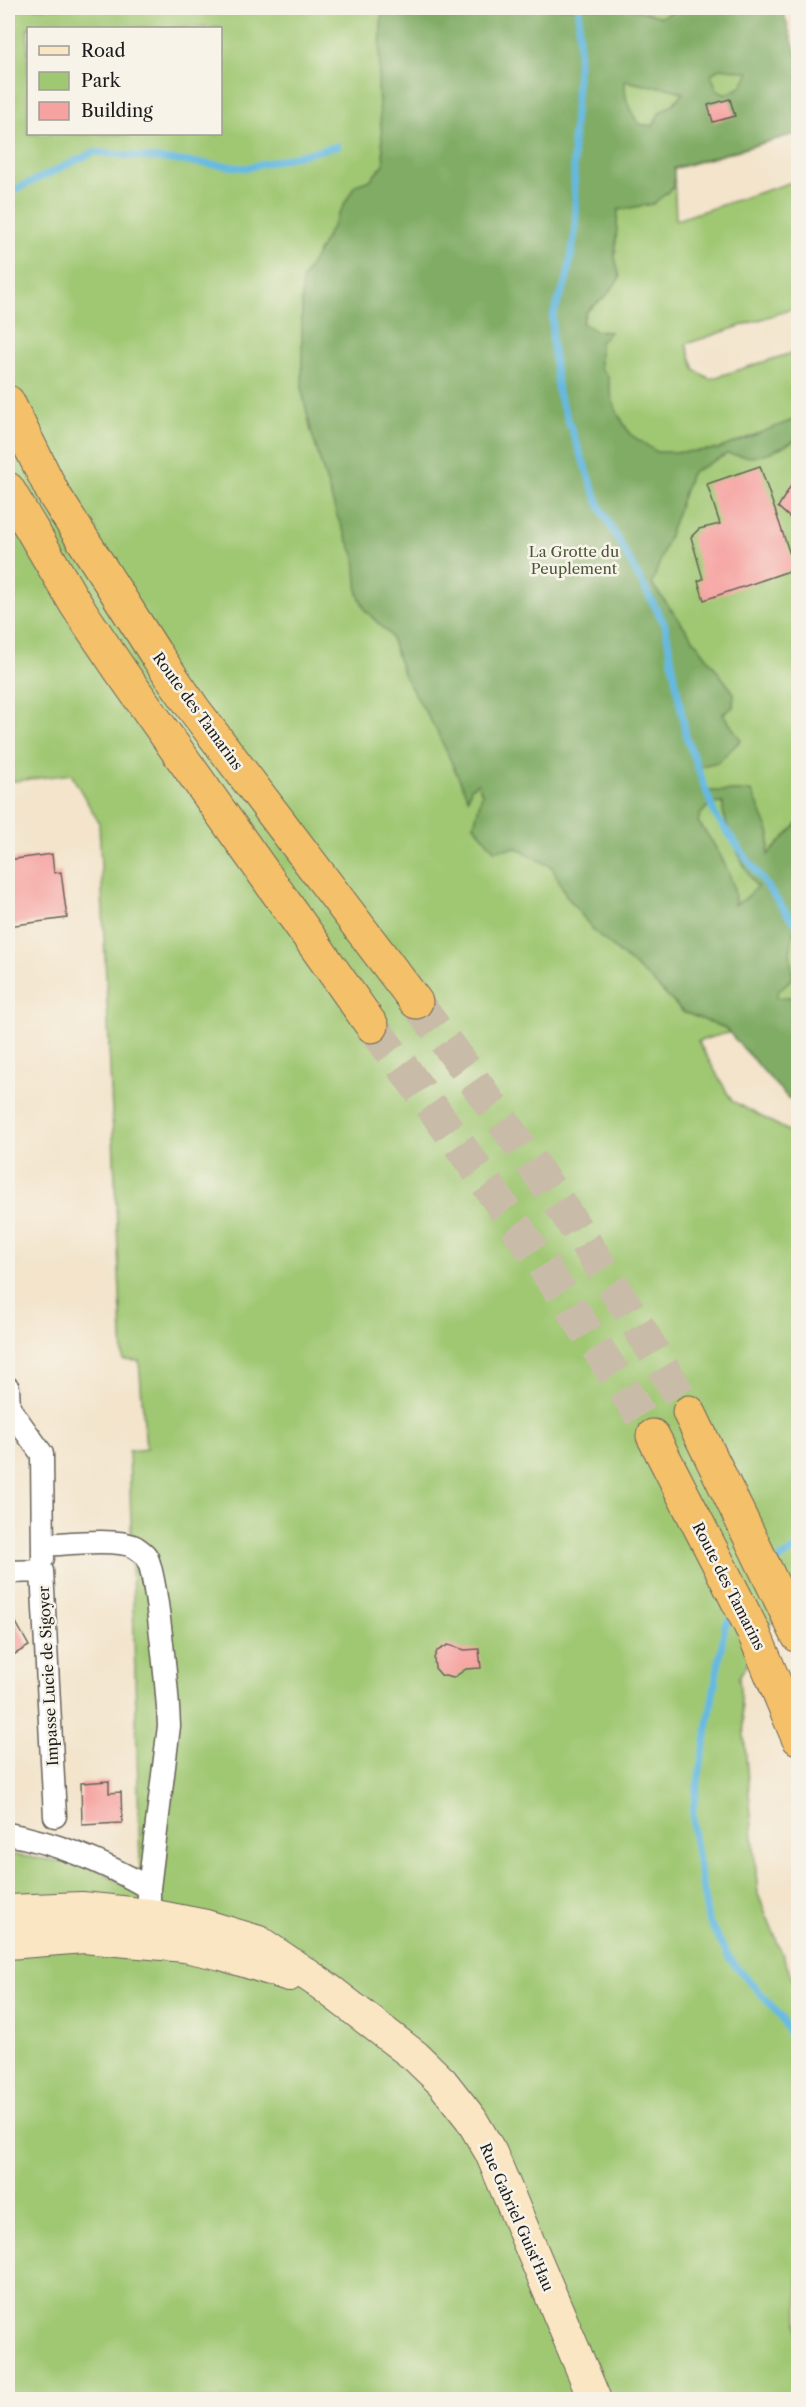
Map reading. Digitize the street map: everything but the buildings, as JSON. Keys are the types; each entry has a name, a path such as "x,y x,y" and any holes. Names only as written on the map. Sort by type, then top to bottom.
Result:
{"highway":[{"name":"Route des Tamarins","path":"8,402 53,494 155,653 193,708 416,1002"},
{"path":"8,489 75,603 120,670 372,1026"},
{"path":"689,1412 798,1636"},
{"name":"Route des Tamarins","path":"653,1436 753,1631 798,1738"}],"main road":[{"name":"Rue Gabriel Guist'Hau","path":"8,1911 82,1908 149,1901 206,1926 259,1942 324,1986 415,2056 442,2082 471,2119 499,2172 595,2400"},
{"name":"Rue Gabriel Guist'Hau","path":"8,1943 84,1937 185,1946 222,1954 324,1986"}],"street":[{"path":"8,1388 9,1408 42,1454 42,1571"},
{"path":"43,1545 119,1543 136,1548 147,1557 153,1585 168,1699 169,1726 149,1901"},
{"name":"Impasse Lucie de Sigoyer","path":"8,1572 42,1571 55,1816"},
{"path":"8,1834 64,1849 118,1870 149,1901"}],"green space":[{"path":"8,8 789,8 783,10 798,133 674,169 676,220 798,180 798,307 686,344 695,370 710,379 798,351 798,1014 698,1041 732,1101 798,1136 798,1578 739,1677 758,1894 798,1993 798,2399 8,2399 8,1854 87,1865 139,1892 129,1451 146,1449 139,1361 123,1360 99,823 71,774 8,782"},
{"name":"La Grotte du Peuplement","path":"382,8 630,8 661,17 681,8 782,8 798,59 798,133 674,168 674,187 653,204 618,210 615,257 620,278 606,296 586,312 582,323 596,331 610,332 600,342 600,367 608,377 612,399 630,434 657,452 718,449 798,418 798,439 771,452 753,457 727,454 691,473 652,584 734,693 733,707 723,714 741,740 718,762 701,766 703,791 752,791 770,834 768,855 798,823 796,864 798,930 794,930 790,953 793,978 778,991 777,998 798,996 798,1105 785,1095 725,1028 683,1012 650,979 594,931 566,895 552,867 516,848 494,850 474,825 482,794 478,783 471,788 468,798 437,731 404,676 390,635 365,610 358,594 355,557 337,516 311,431 302,391 302,281 355,185 370,180 384,164 378,90","holes":["721,68 749,72 741,87 727,94 717,90 711,74","625,80 669,88 683,93 672,105 660,112 653,126 639,124 632,114 625,92","723,803 723,810 735,846 757,887 745,899 734,905 733,885 724,862 698,822 700,815 710,804"]}],"waterway":[{"path":"579,8 579,53 573,144 576,227 567,279 553,315 552,340 558,393 600,507 665,625 686,736 715,815 788,915 798,925"},
{"path":"8,193 94,152 246,168 338,146"},
{"path":"773,1564 798,1547"},
{"path":"733,1614 725,1626 693,1810 694,1836 708,1920 731,1961 780,2015 798,2053"}],"tunnel":[{"path":"416,1002 489,1102 593,1254 689,1412"},
{"path":"372,1026 446,1126 517,1228 653,1436"}]}
